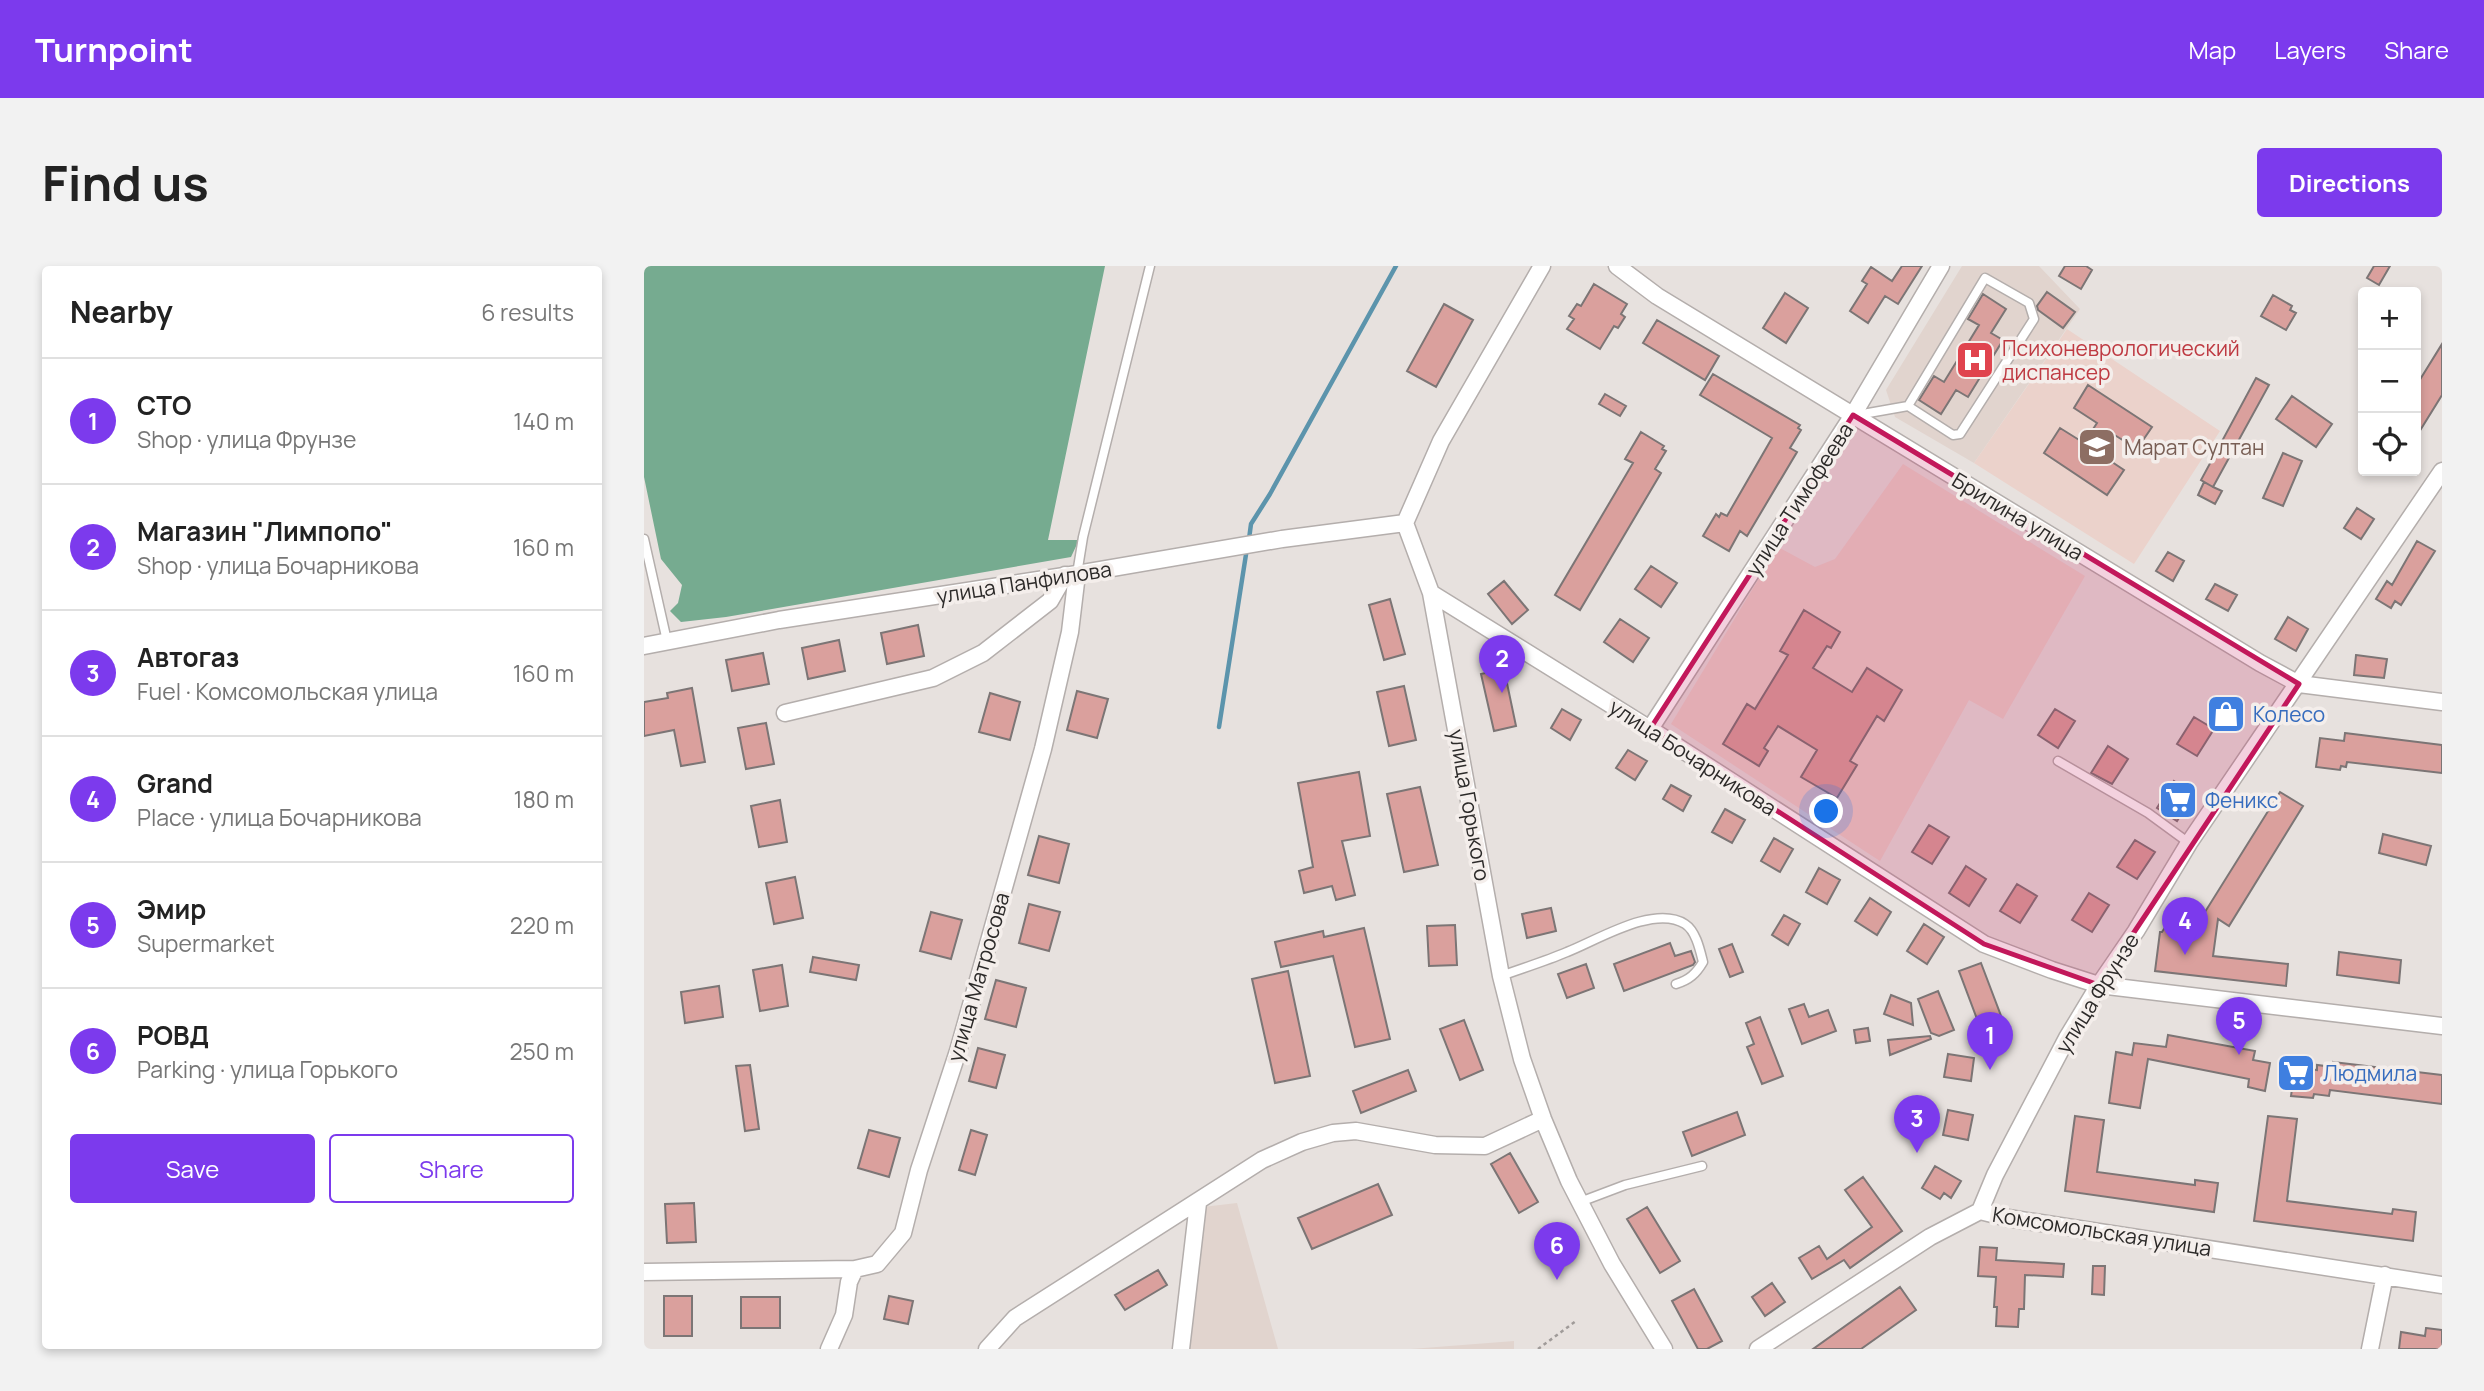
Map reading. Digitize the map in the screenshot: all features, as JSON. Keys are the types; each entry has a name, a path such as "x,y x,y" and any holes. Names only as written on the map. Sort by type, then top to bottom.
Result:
{"street":[{"path":"1405,523 1441,441 1542,266"},
{"name":"Брилина улица","path":"1617,266 1657,296 2248,656 2299,684 2442,702"},
{"name":"улица Тимофеева","path":"1650,729 1853,415 1941,266"},
{"name":"улица Фрунзе","path":"1980,1211 1995,1175 2067,1038 2099,985 2136,931 2189,843 2436,490 2442,471"},
{"name":"улица Панфилова","path":"644,646 779,620 1282,539 1405,523"},
{"name":"улица Горького","path":"1405,523 1431,593 1501,976 1522,1059 1543,1119 1580,1202 1612,1264 1664,1349"},
{"path":"785,713 933,678 984,653 1050,601 1071,575"},
{"name":"улица Матросова","path":"855,1269 877,1264 903,1233 919,1170 958,1051 1042,749 1070,632 1071,575"},
{"name":"улица Бочарникова","path":"1431,593 1650,729 1984,944 2099,985 2442,1026"},
{"path":"987,1349 1015,1318 1262,1160 1302,1142 1333,1133 1356,1131 1435,1145 1485,1146 1543,1119"},
{"path":"1181,1349 1198,1203"},
{"name":"Комсомольская улица","path":"1758,1349 1930,1237 1980,1211 2008,1218 2442,1284"},
{"path":"644,1272 855,1269 849,1282 844,1315 829,1349"},
{"path":"2370,1349 2385,1275"}],"lane":[{"path":"1071,575 1083,537 1150,266"},
{"path":"1853,415 1908,407 1953,435 1960,434 2034,320 2029,303 1985,278 1908,407"},
{"path":"644,538 667,642"},
{"path":"2058,761 2148,813 2189,843"},
{"path":"1501,976 1570,951 1638,921 1656,919 1676,920 1686,924 1699,946 1703,962 1698,971 1687,981 1676,984"},
{"path":"1580,1202 1625,1185 1702,1166"}],"path":[{"path":"1538,1349 1576,1321"}],"highlighted area":[{"path":"1853,415 2299,684 2099,985 1984,944 1650,729"}],"shaded area":[{"name":"Психоневрологический диспансер","path":"1962,266 2039,266 2080,309 1974,463 1895,417 1886,390"},
{"name":"Марат Султан","path":"2067,329 2220,431 2134,564 1974,463"},
{"path":"1903,464 2085,576 2003,719 1969,700 1880,861 1671,724 1778,547 1815,567 1835,559"},
{"path":"1237,1203 1278,1349 1187,1349 1203,1207"},
{"path":"1514,1341 1514,1349 1411,1349"}],"green space":[{"path":"644,266 1105,266 1048,540 1079,540 1071,557 726,617 681,622 670,611 678,603 682,585 661,559 644,477"}],"building":[{"path":"1902,266 1922,266 1898,304 1885,296 1868,323 1850,311 1867,284 1862,281 1871,267 1892,281"},
{"path":"2065,266 2086,266 2092,270 2081,289 2059,276"},
{"path":"2374,266 2390,266 2379,285 2367,278"},
{"path":"1594,284 1627,304 1621,314 1625,317 1618,328 1614,326 1600,349 1567,329 1574,319 1569,316 1577,304 1581,306"},
{"path":"2047,292 2075,312 2063,328 2038,310 2037,306"},
{"path":"1785,293 1808,308 1786,343 1763,328"},
{"path":"1983,294 2006,309 1991,333 2003,340 1968,397 1956,390 1941,414 1919,400 1934,376 1944,382 1979,325 1968,319"},
{"path":"2273,295 2292,306 2290,310 2296,313 2286,330 2261,316"},
{"path":"1444,304 1473,320 1436,387 1407,371"},
{"path":"1657,320 1719,356 1705,380 1643,343"},
{"path":"2442,344 2442,395 2421,429 2421,413 2421,378"},
{"path":"1713,374 1800,425 1798,428 1801,430 1790,448 1797,452 1747,536 1740,531 1729,551 1703,536 1716,514 1719,517 1721,513 1727,516 1772,438 1700,395"},
{"path":"2256,378 2269,385 2213,487 2201,480"},
{"path":"2088,385 2152,427 2137,449 2113,434 2100,454 2124,470 2107,495 2044,453 2060,428 2084,443 2097,423 2074,408"},
{"path":"1605,394 1626,406 1620,416 1599,404"},
{"path":"2292,396 2332,424 2316,447 2276,419"},
{"path":"1641,432 1664,446 1662,449 1666,451 1655,469 1661,473 1580,610 1555,595 1633,463 1625,459"},
{"path":"2283,453 2302,461 2283,506 2263,498"},
{"path":"2204,482 2222,491 2215,504 2198,495"},
{"path":"2357,508 2374,519 2361,539 2344,528"},
{"path":"2417,541 2435,551 2401,605 2395,601 2391,608 2376,599 2387,581 2392,585"},
{"path":"2168,552 2184,561 2173,581 2156,571"},
{"path":"1651,566 1677,583 1661,607 1635,589"},
{"path":"1504,581 1528,610 1512,624 1488,594"},
{"path":"2215,584 2237,595 2228,611 2206,599"},
{"path":"1390,599 1405,654 1384,660 1369,605"},
{"path":"1804,610 1840,632 1831,648 1827,646 1813,668 1852,692 1867,668 1902,690 1884,721 1877,716 1850,761 1857,765 1837,798 1801,777 1817,750 1778,726 1764,748 1768,751 1759,766 1723,744 1747,704 1755,709 1788,655 1780,651"},
{"path":"2288,617 2308,629 2296,651 2275,639"},
{"path":"1620,619 1649,638 1633,662 1604,642"},
{"path":"918,625 924,656 887,664 881,633"},
{"path":"839,640 845,671 808,679 802,648"},
{"path":"763,653 769,684 732,691 726,660"},
{"path":"2356,655 2387,659 2384,678 2354,675"},
{"path":"1504,669 1516,726 1494,731 1481,674"},
{"path":"1404,686 1416,740 1389,746 1377,692"},
{"path":"692,688 705,762 681,766 674,730 644,736 644,702 668,698 667,693"},
{"path":"1077,691 1108,699 1097,738 1067,730"},
{"path":"990,693 1020,702 1010,740 979,732"},
{"path":"1562,709 1581,720 1570,740 1551,728"},
{"path":"2055,709 2075,721 2058,748 2038,735"},
{"path":"2194,717 2214,729 2197,756 2177,744"},
{"path":"766,723 774,764 746,769 738,728"},
{"path":"2345,733 2442,745 2442,773 2347,762 2346,767 2341,766 2340,770 2316,767 2320,738 2344,741"},
{"path":"2108,746 2128,759 2112,784 2091,773"},
{"path":"1628,750 1647,761 1635,780 1616,768"},
{"path":"1359,772 1370,836 1342,841 1355,895 1336,900 1332,886 1304,893 1299,871 1313,867 1298,783"},
{"path":"2174,781 2194,794 2177,821 2157,808"},
{"path":"1671,785 1691,796 1683,811 1663,799"},
{"path":"1420,787 1438,865 1404,872 1387,794"},
{"path":"2280,792 2303,806 2229,926 2218,919 2213,956 2288,964 2286,986 2155,971 2160,932 2173,915 2195,928"},
{"path":"780,800 787,842 759,847 751,806"},
{"path":"1725,809 1745,820 1732,843 1712,832"},
{"path":"1929,825 1949,837 1932,864 1912,852"},
{"path":"2383,834 2431,846 2426,865 2379,853"},
{"path":"1039,836 1069,844 1059,883 1028,875"},
{"path":"1774,838 1793,849 1780,872 1761,861"},
{"path":"2135,840 2155,852 2137,879 2117,867"},
{"path":"1966,866 1986,879 1969,906 1949,893"},
{"path":"1819,868 1840,880 1827,904 1806,892"},
{"path":"795,877 803,918 774,924 766,883"},
{"path":"2017,884 2037,896 2020,923 2000,911"},
{"path":"2089,893 2109,905 2092,932 2072,920"},
{"path":"1870,898 1891,912 1877,935 1855,921"},
{"path":"1029,904 1060,912 1049,951 1019,943"},
{"path":"1551,908 1556,931 1527,938 1522,914"},
{"path":"931,912 962,920 951,959 920,951"},
{"path":"1784,915 1800,924 1788,945 1772,935"},
{"path":"1924,924 1944,937 1927,964 1907,951"},
{"path":"1455,925 1457,965 1429,966 1427,926"},
{"path":"1364,928 1390,1039 1355,1047 1333,956 1281,967 1275,942 1323,931 1324,937"},
{"path":"1670,943 1675,956 1691,951 1695,962 1693,965 1624,991 1614,964"},
{"path":"1732,944 1743,972 1730,977 1719,949"},
{"path":"2339,952 2401,960 2399,983 2337,975"},
{"path":"813,957 859,965 856,980 810,972"},
{"path":"1981,963 2003,1021 1990,1025 1987,1016 1977,1019 1959,971"},
{"path":"1586,964 1594,988 1567,998 1558,974"},
{"path":"782,965 788,1006 760,1011 753,970"},
{"path":"1288,971 1310,1076 1275,1083 1252,979"},
{"path":"996,980 1026,988 1016,1027 985,1019"},
{"path":"719,986 723,1017 685,1023 681,992"},
{"path":"1938,991 1954,1030 1939,1036 1931,1033 1918,999"},
{"path":"1891,995 1911,1003 1913,1025 1884,1014"},
{"path":"1804,1004 1809,1017 1828,1010 1836,1031 1802,1044 1789,1009"},
{"path":"1760,1017 1783,1076 1762,1084 1747,1047 1754,1044 1746,1023"},
{"path":"1464,1020 1483,1070 1460,1080 1440,1029"},
{"path":"1868,1028 1870,1041 1856,1043 1854,1030"},
{"path":"2168,1035 2255,1051 2253,1060 2270,1063 2265,1091 2248,1087 2249,1079 2148,1059 2140,1108 2109,1103 2116,1052 2132,1055 2134,1043 2166,1047"},
{"path":"1930,1036 1931,1039 1890,1055 1888,1040"},
{"path":"978,1048 1005,1055 996,1088 969,1081"},
{"path":"1948,1054 1974,1058 1971,1081 1944,1077"},
{"path":"2333,1062 2442,1075 2442,1104 2330,1090 2329,1096 2291,1096 2295,1067 2317,1070 2317,1065 2333,1067"},
{"path":"750,1065 759,1129 745,1131 736,1066"},
{"path":"1408,1070 1416,1091 1361,1113 1353,1091"},
{"path":"1948,1110 1973,1115 1968,1140 1943,1135"},
{"path":"1737,1112 1745,1135 1692,1156 1683,1132"},
{"path":"2075,1116 2104,1120 2097,1172 2195,1185 2195,1180 2218,1183 2214,1212 2065,1191"},
{"path":"2268,1116 2297,1119 2287,1201 2392,1214 2393,1209 2416,1212 2413,1241 2254,1221"},
{"path":"869,1130 900,1138 889,1177 858,1168"},
{"path":"971,1130 987,1135 975,1175 959,1170"},
{"path":"1510,1153 1538,1202 1519,1213 1491,1164"},
{"path":"1935,1166 1961,1181 1951,1198 1944,1193 1940,1199 1922,1188"},
{"path":"1863,1177 1902,1231 1850,1268 1844,1260 1812,1279 1799,1258 1819,1246 1827,1259 1872,1227 1845,1190"},
{"path":"1378,1184 1392,1215 1312,1249 1298,1218"},
{"path":"694,1203 696,1242 667,1243 665,1204"},
{"path":"1647,1207 1680,1261 1660,1273 1627,1219"},
{"path":"1980,1247 1997,1248 1996,1260 2064,1264 2063,1277 2025,1275 2024,1309 2019,1309 2018,1327 1996,1326 1996,1277 1978,1276"},
{"path":"2093,1266 2105,1266 2104,1295 2092,1294"},
{"path":"1158,1270 1167,1285 1125,1310 1115,1295"},
{"path":"1772,1283 1785,1302 1765,1316 1752,1297"},
{"path":"1900,1287 1916,1310 1861,1349 1813,1349"},
{"path":"1694,1289 1722,1341 1707,1349 1698,1349 1672,1301"},
{"path":"664,1296 692,1296 692,1336 664,1336"},
{"path":"889,1296 913,1301 908,1324 884,1319"},
{"path":"741,1297 780,1297 780,1328 741,1328"},
{"path":"2426,1328 2442,1330 2442,1349 2399,1349 2401,1332 2425,1336"}],"waterway":[{"path":"1249,539 1251,524 1396,266"},
{"path":"1219,727 1247,548"}],"place":[{"name":"Психоневрологический диспансер","path":"1975,360"},
{"name":"Марат Султан","path":"2097,447"},
{"name":"Магазин \"Лимпопо\"","path":"1502,693"},
{"name":"Колесо","path":"2226,714"},
{"name":"Феникс","path":"2178,800"},
{"name":"Grand","path":"2185,955"},
{"name":"Эмир","path":"2239,1055"},
{"name":"СТО","path":"1990,1070"},
{"name":"Людмила","path":"2296,1073"},
{"name":"Автогаз","path":"1917,1153"},
{"name":"РОВД","path":"1557,1280"}]}
